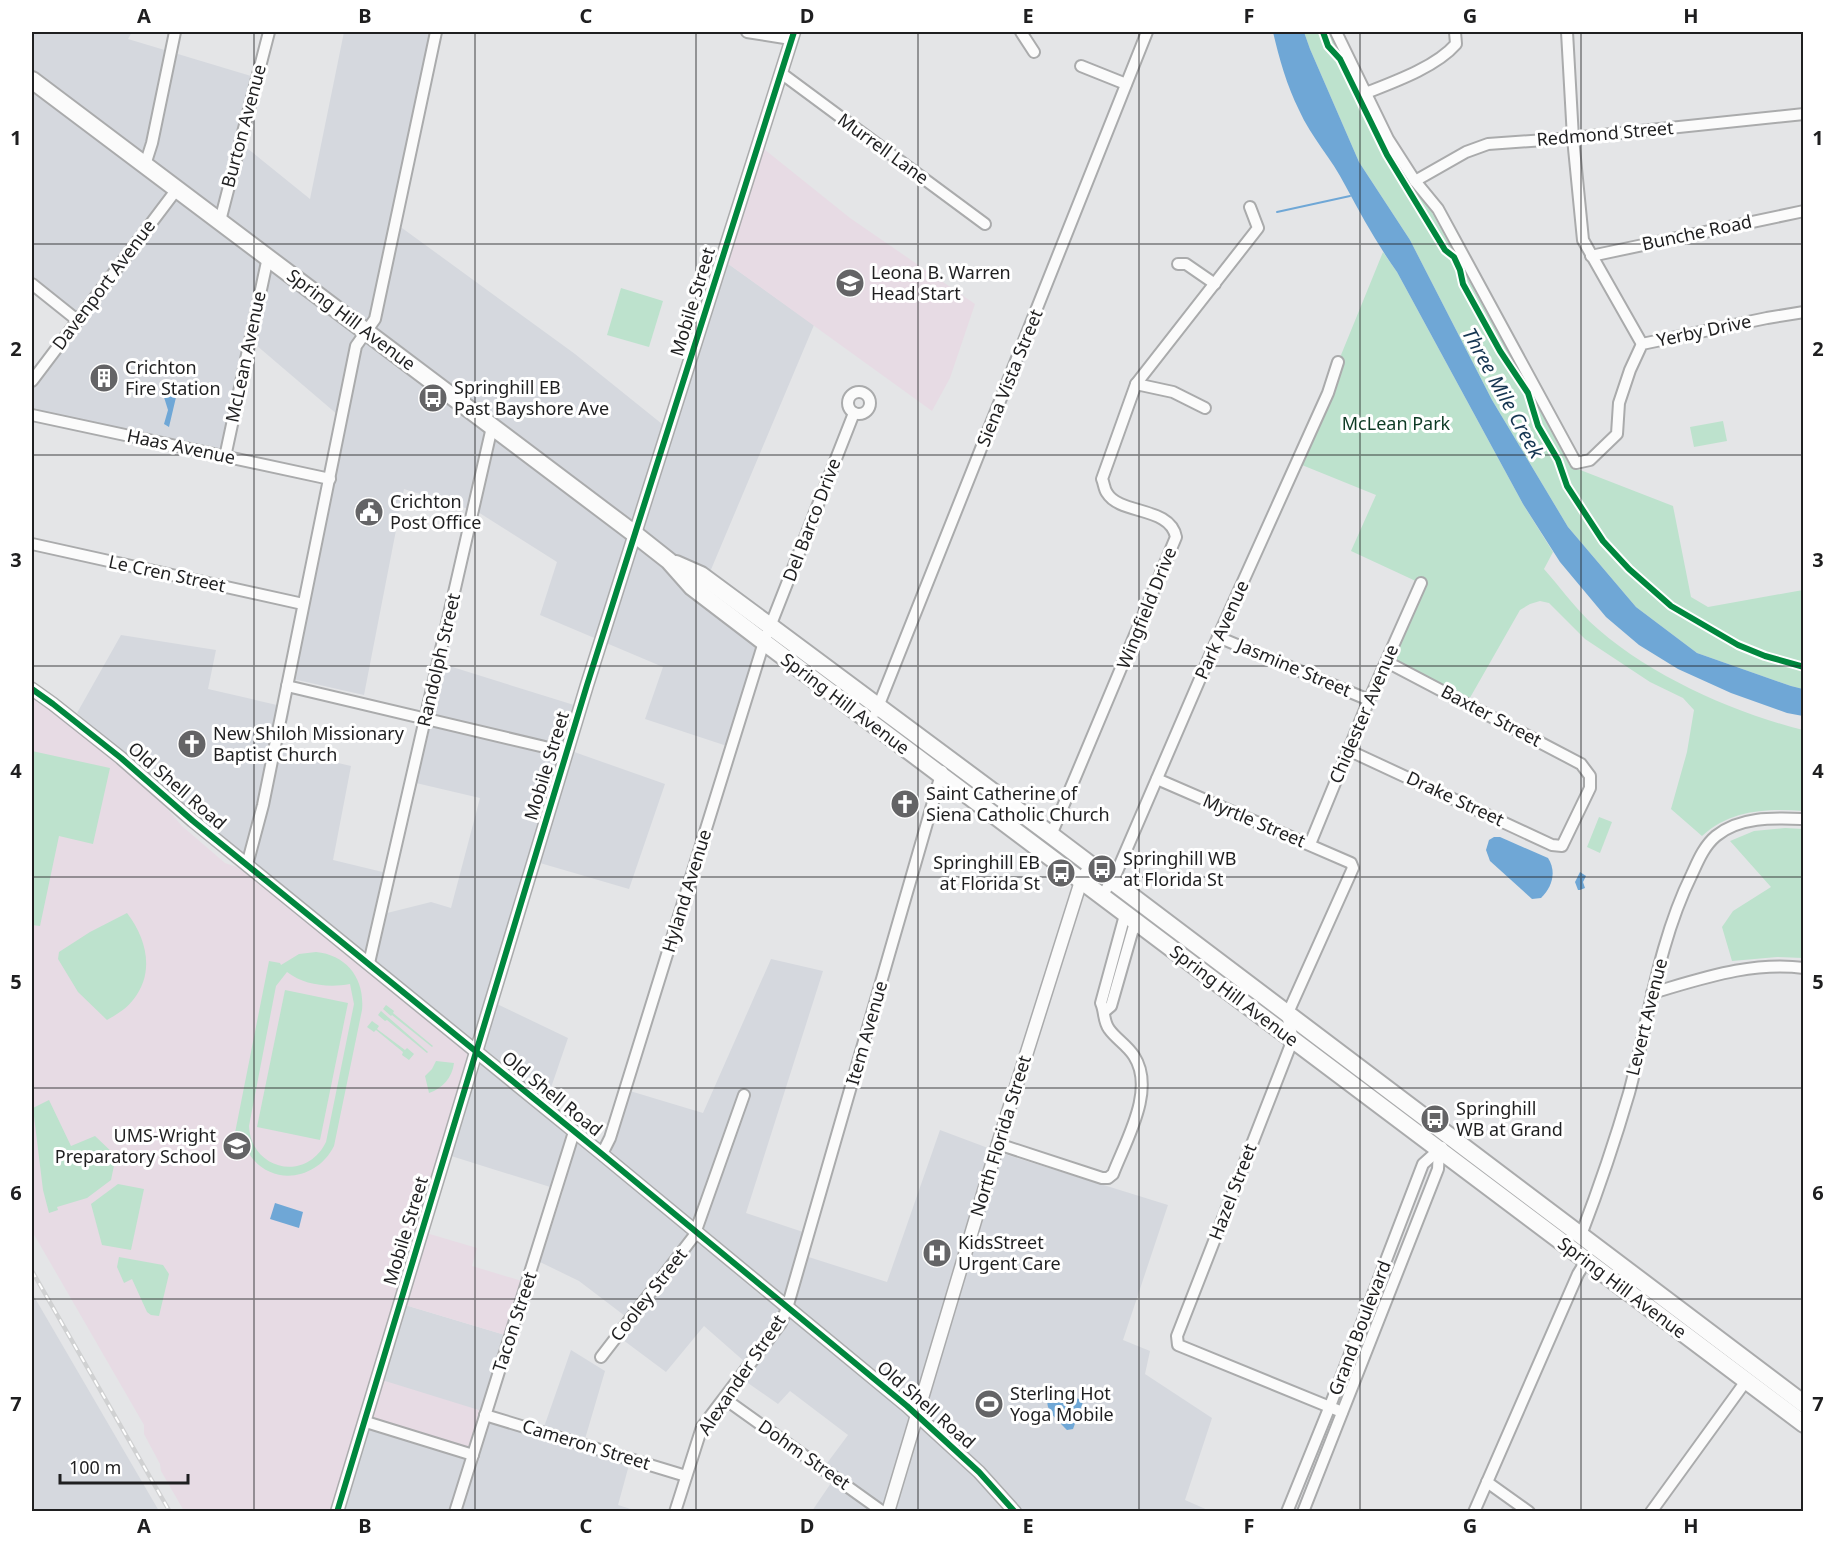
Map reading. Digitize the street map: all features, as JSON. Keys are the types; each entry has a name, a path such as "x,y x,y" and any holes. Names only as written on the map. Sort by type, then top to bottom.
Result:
{"main road":[{"name":"Spring Hill Avenue","path":"32,80 636,535 669,561 692,587 1081,881 1106,890 1287,1016 1586,1261 1803,1424"},
{"name":"Spring Hill Avenue","path":"669,561 701,575 1051,836 1090,867 1130,918 1293,1040 1581,1235 1803,1404"}],"street":[{"path":"145,165 152,143 175,32"},
{"name":"Burton Avenue","path":"219,221 269,32"},
{"path":"248,866 356,346 375,319 436,32"},
{"path":"747,32 792,35"},
{"path":"1021,32 1034,52"},
{"name":"Siena Vista Street","path":"872,724 1147,32"},
{"path":"1336,32 1388,139 1415,181"},
{"path":"1366,93 1390,84 1446,55 1456,44 1455,32"},
{"path":"1567,32 1573,138 1584,240 1642,344"},
{"name":"Mobile Street","path":"337,1512 366,1422 566,752 792,35"},
{"path":"1081,66 1126,84"},
{"name":"Murrell Lane","path":"781,73 985,224"},
{"name":"Redmond Street","path":"1415,181 1466,152 1488,144 1573,138 1803,114"},
{"name":"Yerby Drive","path":"1415,181 1438,209 1576,463 1590,460 1617,434 1619,403 1642,344 1803,312"},
{"name":"Davenport Avenue","path":"32,381 177,189"},
{"name":"Wingfield Drive","path":"1051,836 1176,537 1174,528 1163,519 1122,504 1107,494 1102,479 1136,384 1258,228 1250,207"},
{"name":"Bunche Road","path":"1591,256 1803,211"},
{"name":"McLean Avenue","path":"225,457 268,257"},
{"path":"1178,264 1186,264 1215,284"},
{"path":"32,284 77,320"},
{"name":"Park Avenue","path":"1106,890 1158,779 1218,637 1328,393 1338,362"},
{"path":"1136,384 1173,392 1205,408"},
{"name":"Del Barco Drive","path":"771,626 854,413"},
{"name":"Haas Avenue","path":"32,415 330,479"},
{"name":"Randolph Street","path":"369,963 492,427"},
{"name":"Le Cren Street","path":"32,544 303,604"},
{"name":"Chidester Avenue","path":"1310,844 1369,700 1421,583"},
{"name":"Hyland Avenue","path":"602,1154 614,1127 764,642 771,626"},
{"name":"Jasmine Street","path":"1218,637 1369,700"},
{"name":"Baxter Street","path":"1387,662 1581,764 1590,776 1590,788 1562,846"},
{"path":"287,686 566,752"},
{"name":"Old Shell Road","path":"32,690 95,736 248,866 917,1414 979,1472 1015,1512"},
{"name":"Drake Street","path":"1348,750 1552,845 1562,846"},
{"name":"Item Avenue","path":"787,1308 946,758"},
{"name":"Myrtle Street","path":"1158,779 1351,863 1353,868 1287,1016"},
{"name":"Levert Avenue","path":"1581,1235 1606,1170 1626,1102 1660,960 1678,906 1702,854 1716,836 1745,821 1803,819"},
{"name":"North Florida Street","path":"888,1512 998,1144 1081,881 1090,867"},
{"path":"998,1144 1102,1178 1108,1178 1113,1174 1138,1111 1143,1083 1135,1056 1109,1029 1101,1003 1130,918"},
{"path":"1652,993 1737,970 1775,967 1803,968"},
{"path":"1287,1016 1293,1040"},
{"name":"Hazel Street","path":"1293,1040 1177,1336 1178,1345 1330,1407"},
{"name":"Cooley Street","path":"601,1358 696,1232 744,1095"},
{"name":"Tacon Street","path":"455,1512 574,1132"},
{"name":"Grand Boulevard","path":"1287,1512 1330,1407 1423,1164 1444,1144"},
{"name":"Grand Boulevard","path":"1303,1512 1438,1169 1444,1144"},
{"path":"1474,1512 1578,1274 1586,1261"},
{"name":"Alexander Street","path":"675,1512 702,1427 781,1323 787,1308"},
{"path":"1651,1512 1746,1381"},
{"name":"Dohm Street","path":"724,1399 883,1512"},
{"path":"1330,1407 1342,1412"},
{"name":"Cameron Street","path":"485,1415 686,1476"},
{"path":"366,1422 473,1455"},
{"path":"1487,1482 1529,1512"}],"shaded area":[{"path":"32,32 132,32 128,39 251,76 237,140 310,199 344,32 431,32 390,225 402,228 575,354 672,432 727,263 814,325 710,572 761,644 727,746 645,719 663,667 540,615 557,562 478,512 404,489 364,695 293,679 345,421 248,338 222,451 32,411 32,388 79,326 32,291"},
{"name":"Leona B. Warren Head Start","path":"764,149 850,218 975,304 950,378 932,411 727,263"},
{"path":"121,635 216,650 208,689 290,708 282,750 351,766 333,860 395,875 387,913 431,902 451,908 480,798 416,783 446,665 574,705 560,747 665,784 629,889 540,863 497,1004 568,1038 543,1111 607,1166 630,1091 703,1113 771,959 823,971 746,1213 803,1232 796,1253 887,1282 940,1130 1004,1154 1168,1205 1123,1340 1150,1351 1145,1374 1212,1418 1185,1500 1210,1511 812,1511 831,1483 819,1474 848,1435 790,1391 778,1404 735,1374 745,1362 704,1326 666,1372 611,1331 625,1316 579,1281 540,1262 563,1191 448,1155 481,1063 388,988 77,713"},
{"name":"UMS-Wright Preparatory School","path":"32,696 147,786 182,826 225,863 237,867 271,892 468,1052 470,1060 416,1230 477,1248 472,1266 522,1281 505,1335 405,1305 382,1380 482,1411 470,1448 362,1415 331,1511 184,1511 161,1471 160,1464 144,1434 144,1425 32,1231"},
{"path":"32,1293 159,1511 32,1511"},
{"path":"405,1305 505,1335 484,1408 544,1427 571,1350 605,1371 585,1439 632,1454 618,1505 637,1511 341,1512"}],"green space":[{"path":"1304,32 1330,32 1398,173 1409,188 1419,190 1424,198 1570,466 1673,506 1691,597 1708,607 1803,590 1803,689 1697,653 1636,607 1568,527 1492,400 1410,240 1359,162"},
{"name":"McLean Park","path":"1383,252 1397,272 1523,504 1553,552 1544,569 1589,621 1611,640 1662,674 1747,713 1803,730 1803,811 1776,810 1737,816 1713,827 1702,836 1671,809 1687,752 1694,710 1683,698 1650,682 1585,639 1549,603 1540,601 1520,610 1467,703 1387,662 1420,583 1351,551 1376,495 1297,463"},
{"path":"621,288 663,301 649,347 607,335"},
{"path":"1723,421 1727,441 1694,447 1690,427"},
{"path":"32,751 110,768 93,844 59,836 40,926 32,925"},
{"path":"1599,817 1612,822 1600,853 1587,847"},
{"path":"1803,829 1803,958 1777,957 1732,961 1722,927 1733,911 1771,887 1730,841 1754,831"},
{"path":"127,913 139,934 146,956 144,979 140,990 130,1003 107,1020 78,992 58,959 59,952 90,932"},
{"path":"316,952 327,954 345,963 357,979 362,1010 334,1146 315,1168 302,1174 289,1176 264,1169 253,1159 245,1146 242,1155 231,1153 269,961 281,965 299,954","holes":["287,972 317,984 333,986 350,984 354,1004 326,1142 317,1155 306,1163 293,1167 281,1166 269,1161 259,1153 252,1141 249,1126 276,986"]},
{"path":"285,990 348,1003 320,1140 257,1127"},
{"path":"386,1005 433,1046 391,1016 383,1009"},
{"path":"381,1011 428,1052 378,1015"},
{"path":"372,1021 379,1026 377,1029 414,1054 409,1060 402,1055 403,1052 376,1030 374,1032 367,1027"},
{"path":"436,1061 454,1063 446,1082 429,1093 425,1076"},
{"path":"49,1100 71,1146 95,1136 116,1156 111,1180 87,1198 57,1207 58,1210 49,1213 43,1190 33,1108"},
{"path":"118,1184 144,1189 131,1250 102,1245 91,1204"},
{"path":"119,1257 163,1265 169,1274 159,1316 147,1312 132,1279 124,1283 117,1267"}],"water":[{"path":"1273,32 1304,32 1359,162 1410,240 1492,400 1568,527 1636,607 1697,653 1803,689 1803,716 1787,713 1731,693 1678,669 1639,645 1606,617 1560,562 1523,504 1397,272 1340,175 1304,120 1287,82"},
{"path":"165,388 174,388 177,393 169,427 164,424 168,410 163,394"},
{"path":"1500,837 1548,858 1553,874 1548,889 1541,898 1532,899 1490,861 1486,850 1489,840"},
{"path":"1580,872 1586,876 1583,882 1585,888 1578,890 1575,882"},
{"path":"275,1203 303,1212 299,1228 270,1219"},
{"path":"1054,1392 1083,1402 1073,1429 1067,1430 1050,1412 1047,1402"}],"waterway":[{"path":"1277,212 1350,196"}],"railway":[{"path":"32,1271 170,1512"}],"cycle path":[{"path":"337,1512 587,685 794,32"},
{"path":"1323,32 1328,46 1340,59 1387,155 1445,250 1454,257 1463,284 1500,351 1528,393 1538,426 1558,460 1567,486 1603,541 1629,569 1671,606 1738,645 1765,656 1804,667"},
{"path":"32,689 121,758 193,821 907,1406 979,1472 1015,1512"}],"place":[{"name":"Leona B. Warren Head Start","path":"850,283"},
{"name":"Crichton Fire Station","path":"104,378"},
{"name":"Springhill EB Past Bayshore Ave","path":"433,398"},
{"name":"Crichton Post Office","path":"369,512"},
{"name":"New Shiloh Missionary Baptist Church","path":"192,744"},
{"name":"Saint Catherine of Siena Catholic Church","path":"905,804"},
{"name":"Springhill WB at Florida St","path":"1102,869"},
{"name":"Springhill EB at Florida St","path":"1061,873"},
{"name":"Springhill WB at Grand","path":"1435,1119"},
{"name":"UMS-Wright Preparatory School","path":"237,1146"},
{"name":"KidsStreet Urgent Care","path":"937,1253"},
{"name":"Sterling Hot Yoga Mobile","path":"989,1404"}],"water label":[{"name":"Three Mile Creek","path":"1503,393"}]}
